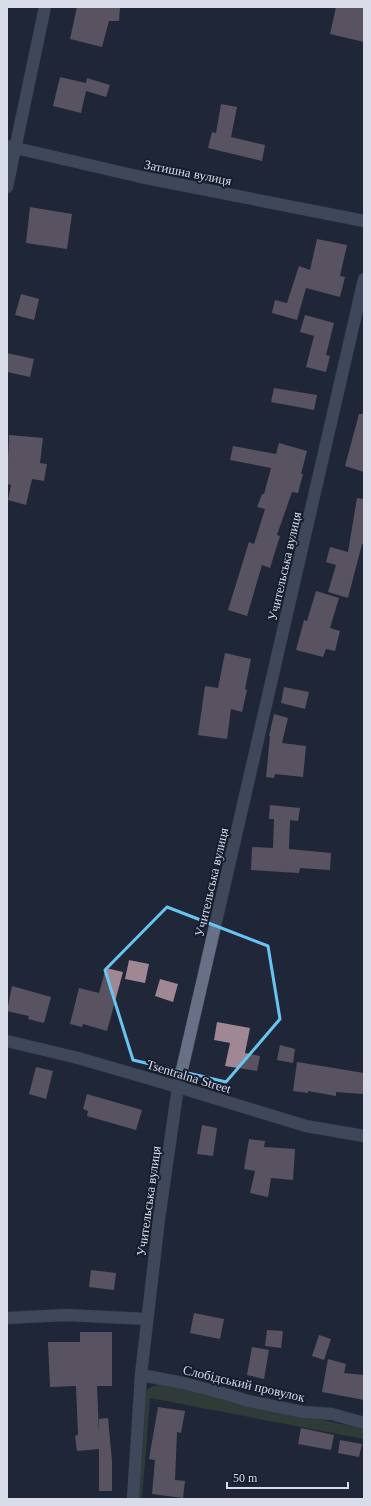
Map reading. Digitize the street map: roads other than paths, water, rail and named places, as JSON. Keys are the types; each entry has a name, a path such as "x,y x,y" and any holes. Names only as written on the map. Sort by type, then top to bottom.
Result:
{"street":[{"path":"7,187 11,147 45,7"},
{"name":"Затишна вулиця","path":"11,147 141,176 364,221"},
{"name":"Учительська вулиця","path":"133,1499 141,1375 147,1319 159,1219 178,1087 364,279"},
{"name":"Tsentralna Street","path":"7,1041 78,1058 306,1126 364,1136"},
{"path":"7,1318 66,1315 147,1319"},
{"name":"Слобідський провулок","path":"141,1375 222,1392 248,1401 303,1412 332,1414 364,1423"}]}
